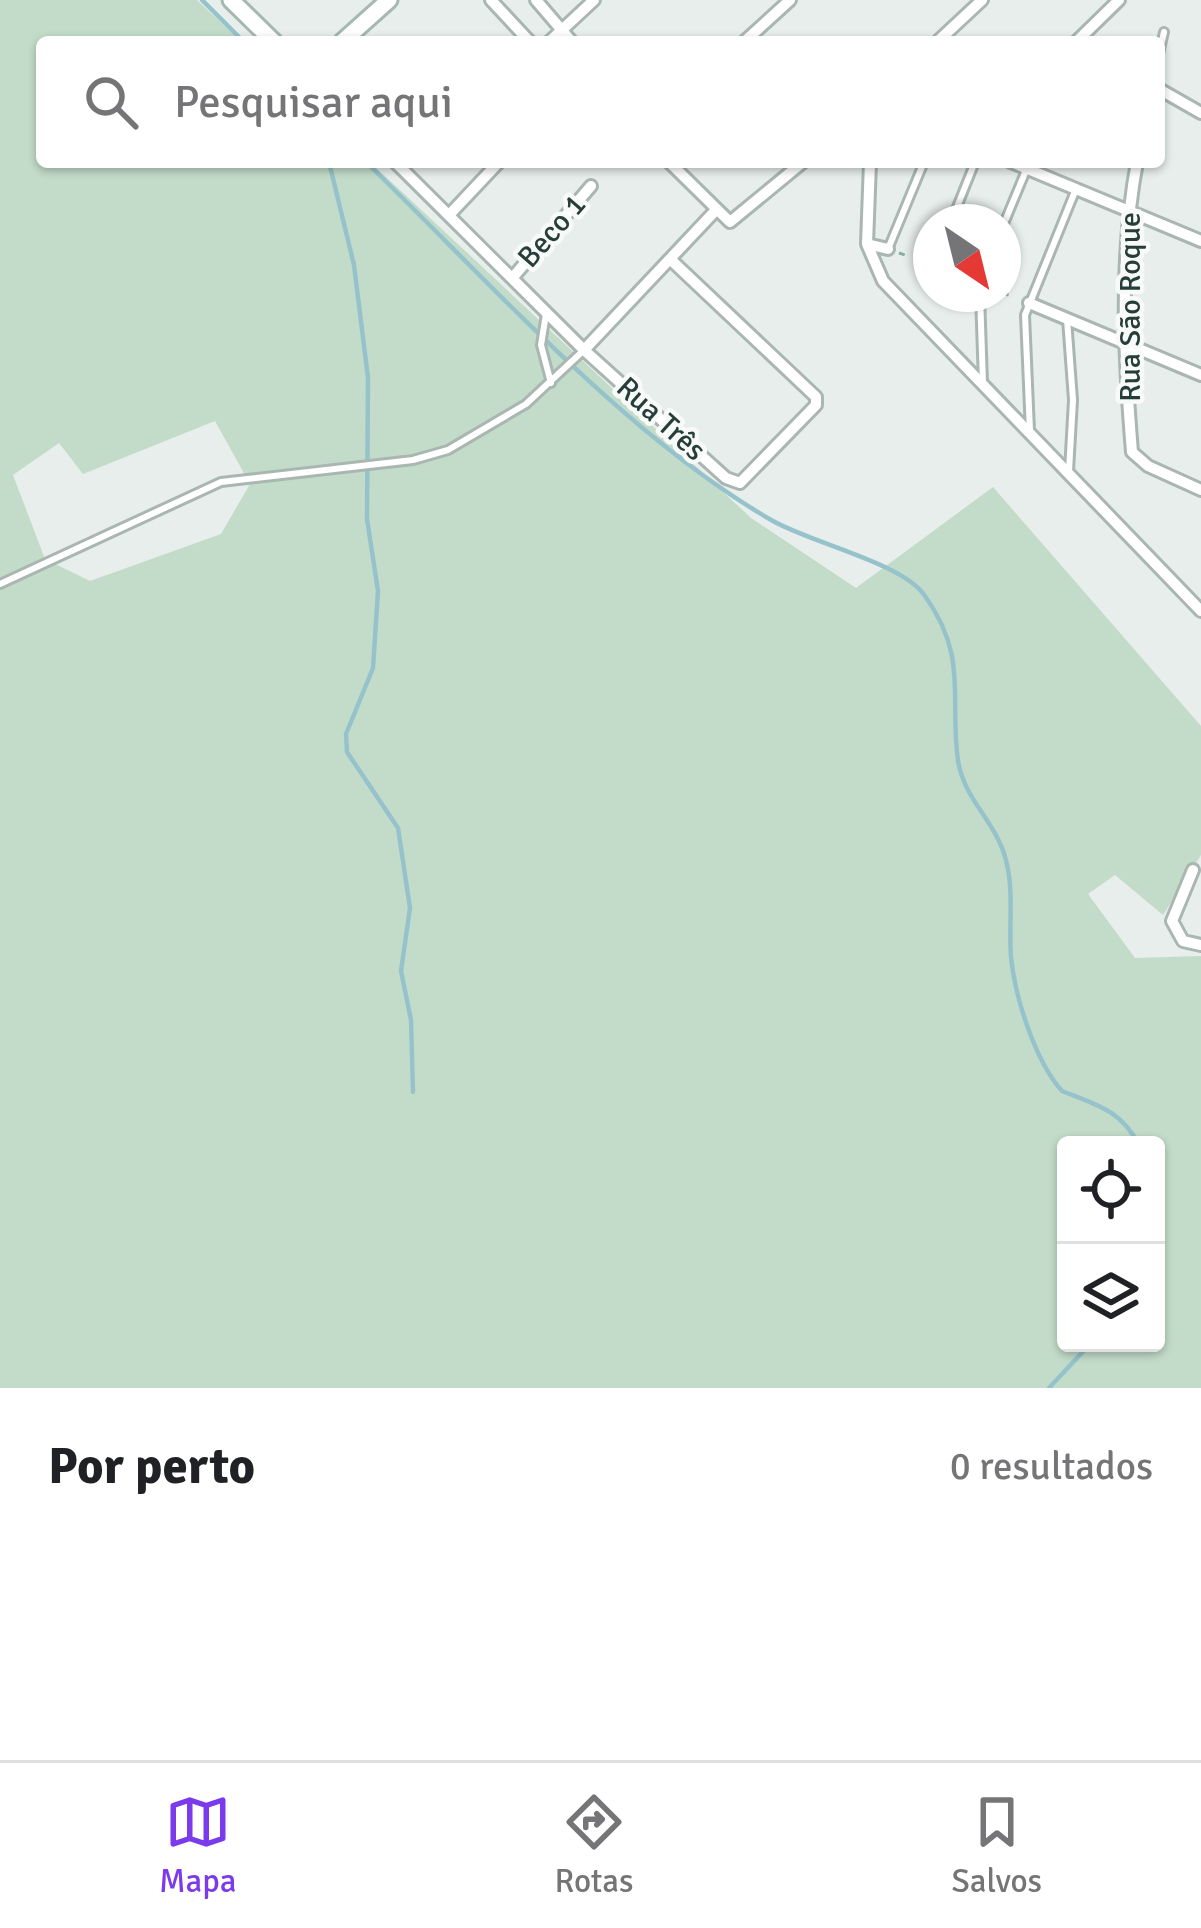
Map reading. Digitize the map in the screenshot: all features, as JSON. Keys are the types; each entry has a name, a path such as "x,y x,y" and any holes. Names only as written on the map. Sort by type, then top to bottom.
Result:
{"main road":[{"path":"349,36 389,0"},
{"path":"234,1 268,36"}],"street":[{"path":"491,0 524,36"},
{"path":"536,0 567,36"},
{"path":"555,36 594,0"},
{"path":"751,36 790,0"},
{"path":"943,36 982,0"},
{"path":"1082,36 1119,0"},
{"path":"1165,92 1201,113"},
{"name":"Rua Três","path":"401,168 584,350 725,478 740,483 817,405 816,397 670,259"},
{"path":"449,214 493,168"},
{"path":"675,168 730,222 796,168"},
{"path":"870,168 866,244 895,296 1201,610"},
{"path":"1027,168 1201,241"},
{"path":"1055,179 1059,168"},
{"name":"Rua São Roque","path":"1136,168 1127,212 1123,341 1132,452 1148,466 1201,490"},
{"name":"Beco 1","path":"514,276 591,186"},
{"path":"584,350 716,210"},
{"path":"866,244 888,249"},
{"path":"1029,303 1201,375"},
{"path":"1193,870 1172,921 1183,941 1201,945"}],"lane":[{"path":"1164,36 1165,32"},
{"path":"888,249 922,168"},
{"path":"958,204 973,168"},
{"path":"1012,204 1027,168"},
{"path":"1030,431 1025,322 1076,189"},
{"path":"547,310 541,345 551,382"},
{"path":"981,312 983,383"},
{"path":"1067,319 1073,400 1069,472"},
{"path":"0,584 221,482 431,457 503,419 584,350"}],"path":[{"path":"888,249 913,258"},
{"path":"1021,300 1029,303"}],"green space":[{"path":"0,0 197,0 236,36 36,36 36,168 376,168 751,518 856,588 993,487 1201,726 1201,855 1163,915 1115,875 1088,894 1135,958 1201,956 1201,1388 0,1388","holes":["215,421 250,484 221,534 90,581 45,559 13,475 59,443 83,474"]}],"waterway":[{"path":"202,0 238,36"},
{"path":"330,168 354,265 368,378 367,519 378,591 373,668 346,734 347,752 398,828 410,908 401,971 411,1020 413,1092"},
{"path":"372,168 560,354 665,446 773,521 878,564 914,584 925,596 939,618 952,659 961,773 1005,855 1011,957 1028,1028 1062,1091 1116,1116 1134,1136"},
{"path":"1049,1388 1083,1352"}]}
